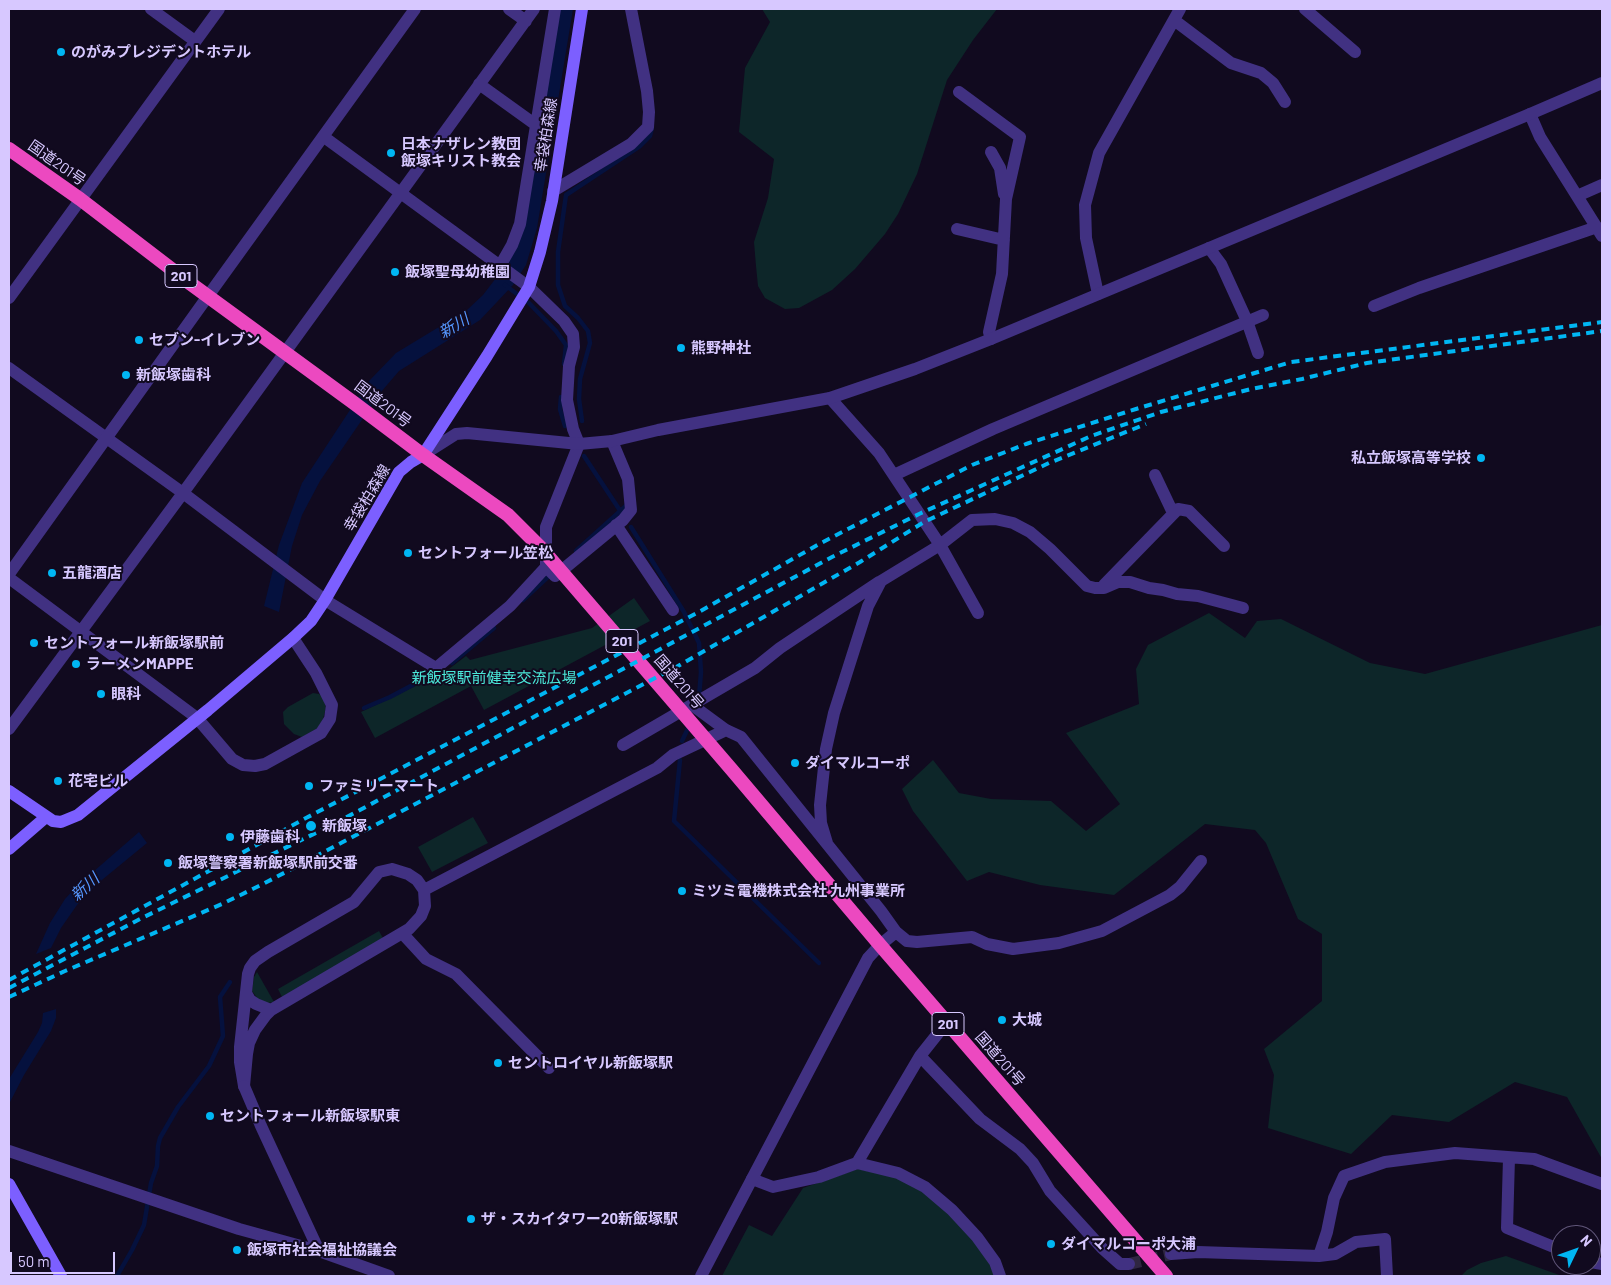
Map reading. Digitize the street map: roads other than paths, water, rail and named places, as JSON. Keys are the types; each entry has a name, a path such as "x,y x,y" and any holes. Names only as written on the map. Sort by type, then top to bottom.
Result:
{"highway":[{"name":"国道201号","path":"9,149 354,402 422,455 508,515 542,549 1166,1276"}],"main road":[{"name":"幸袋柏森線","path":"46,817 61,822 78,815 293,638 311,620 326,600 399,472 422,455 529,287 540,252 554,191 582,9"},
{"path":"9,790 46,817 9,849"},
{"path":"9,1184 62,1276"}],"street":[{"path":"151,9 195,40"},
{"path":"9,298 219,9"},
{"path":"9,574 415,9"},
{"path":"509,9 526,21"},
{"path":"9,729 183,493 534,9"},
{"path":"502,267 520,224 555,9"},
{"path":"554,191 631,144 648,127 648,98 631,9"},
{"path":"1304,9 1355,52"},
{"path":"1098,294 1086,238 1085,205 1099,152 1177,14 1231,63 1261,73 1273,83 1285,102"},
{"path":"422,455 456,434 467,433 579,444 612,441 658,430 830,398 915,369 990,339 1602,83"},
{"path":"479,84 536,125"},
{"path":"959,92 1020,137 1006,199 1002,274 989,332 990,339"},
{"path":"1374,306 1419,288 1600,232 1540,136 1530,114"},
{"path":"9,368 183,493 326,600 436,668 510,606 546,567 546,527 579,444 573,429 568,400 569,366 574,347 573,334 564,322 529,287 324,137"},
{"path":"991,152 1000,168 1003,192 1006,199"},
{"path":"1577,196 1602,185"},
{"path":"957,229 1004,240"},
{"path":"1209,248 1221,264 1247,321 1258,353"},
{"path":"894,475 993,429 1263,315"},
{"path":"830,398 879,453 940,545 978,613"},
{"path":"546,567 555,576 616,526 632,510 628,480 612,441"},
{"path":"1155,475 1173,513"},
{"path":"1100,588 1178,509 1189,511 1224,546"},
{"path":"624,745 755,668 780,648 881,581 940,545 972,520 995,519 1013,523 1030,532 1088,586 1100,588 1118,582 1130,582 1177,594 1198,596 1243,608"},
{"path":"616,526 673,610"},
{"path":"9,578 197,718 232,759 243,765 255,766 265,764 322,733 330,719 332,705 316,673 293,638"},
{"path":"827,843 821,823 820,805 826,749 834,714 861,623 881,581"},
{"path":"692,705 726,730 741,737 896,932 907,941 917,942 972,937 987,944 1013,949 1059,942 1102,931 1170,895 1180,887 1201,861"},
{"path":"424,890 657,768 673,755 726,730"},
{"path":"244,1086 246,1054 249,1043 255,1030 271,1010 402,933 417,922 425,906 424,890 417,880 408,874 392,869 379,872 354,902 268,952 255,961 248,974 240,1047 240,1062 244,1086 319,1251"},
{"path":"702,1276 865,964 880,945 896,932"},
{"path":"402,933 426,959 456,974 549,1068"},
{"path":"246,993 250,1000 271,1010"},
{"path":"857,1163 920,1056 947,1022"},
{"path":"920,1056 980,1119 1020,1149 1033,1162 1050,1191 1102,1248 1120,1264 1129,1264"},
{"path":"9,1150 239,1229 319,1251 390,1276"},
{"path":"1319,1256 1328,1232 1334,1198 1344,1176 1385,1162 1455,1153 1534,1159 1602,1184"},
{"path":"1509,1158 1507,1228 1551,1246"},
{"path":"752,1179 773,1187 818,1177 857,1163 898,1174 925,1187 952,1210 978,1238 995,1262 1000,1276"},
{"path":"1171,1254 1198,1252 1319,1256 1336,1254 1356,1242 1385,1239 1387,1276"}],"water":[{"name":"新川","path":"557,9 573,9 537,228 526,265 513,285 480,320 399,371 381,392 320,481 302,515 292,546 279,612 264,606 279,545 302,483 369,381 396,353 467,310 483,295 509,261"},
{"name":"新川","path":"139,832 147,843 97,884 77,905 61,928 51,948 36,954 50,923 65,899 78,885"},
{"path":"56,1009 56,1018 51,1031 9,1104 9,1079 38,1032 42,1023 43,1013"}],"waterway":[{"path":"582,421 579,399 580,379 590,343 588,331 565,306 558,285 558,252 566,195 640,146 650,136 652,128"},
{"path":"505,285 529,303 556,331 566,345 564,364"},
{"path":"561,397 560,409 565,426"},
{"path":"584,456 621,512"},
{"path":"576,551 628,504"},
{"path":"631,527 684,612 699,643 701,672 699,697"},
{"path":"523,600 550,575"},
{"path":"452,663 494,628"},
{"path":"364,708 390,697 439,671"},
{"path":"682,741 690,724"},
{"path":"680,760 674,821 819,963"},
{"path":"117,1276 144,1225 151,1183 157,1166 160,1138 178,1107 209,1066 223,1036 220,997 230,982"}],"tunnel":[{"path":"1129,1264 1171,1254"}],"railway":[{"path":"9,980 306,818 697,613 821,543 972,465 1026,444 1291,362 1602,322"},
{"path":"9,988 142,918 332,825 832,557 919,514 1091,436 1161,412 1251,389 1367,363 1602,331"},
{"path":"9,997 222,904 263,884 678,666 860,562 924,522 1049,463 1146,424"}],"place":[{"name":"のがみプレジデントホテル","path":"61,52"},
{"name":"日本ナザレン教団 飯塚キリスト教会","path":"391,153"},
{"name":"飯塚聖母幼稚園","path":"395,272"},
{"name":"セブン-イレブン","path":"139,340"},
{"name":"熊野神社","path":"681,348"},
{"name":"新飯塚歯科","path":"126,375"},
{"name":"私立飯塚高等学校","path":"1481,458"},
{"name":"セントフォール笠松","path":"408,553"},
{"name":"五龍酒店","path":"52,573"},
{"name":"セントフォール新飯塚駅前","path":"34,643"},
{"name":"ラーメンMAPPE","path":"76,664"},
{"name":"眼科","path":"101,694"},
{"name":"ダイマルコーポ","path":"795,763"},
{"name":"花宅ビル","path":"58,781"},
{"name":"ファミリーマート","path":"309,786"},
{"name":"新飯塚","path":"311,826"},
{"name":"伊藤歯科","path":"230,837"},
{"name":"飯塚警察署新飯塚駅前交番","path":"168,863"},
{"name":"ミツミ電機株式会社 九州事業所","path":"682,891"},
{"name":"大城","path":"1002,1020"},
{"name":"セントロイヤル新飯塚駅","path":"498,1063"},
{"name":"セントフォール新飯塚駅東","path":"210,1116"},
{"name":"ザ・スカイタワー20新飯塚駅","path":"471,1219"},
{"name":"ダイマルコーポ大浦","path":"1051,1244"},
{"name":"飯塚市社会福祉協議会","path":"237,1250"}],"park label":[{"name":"新飯塚駅前健幸交流広場","path":"494,678"}]}
